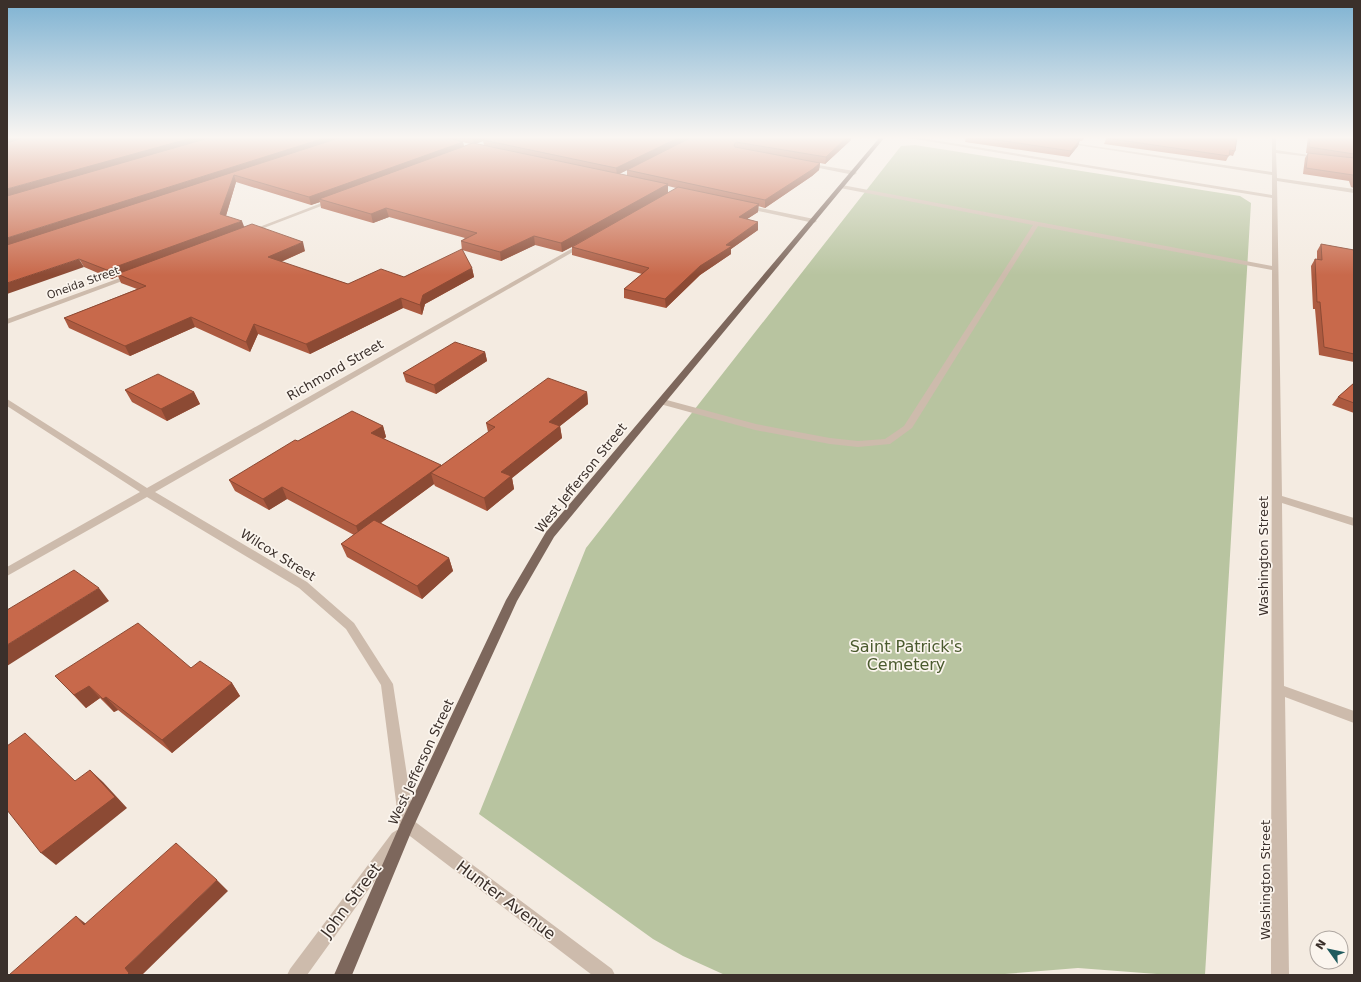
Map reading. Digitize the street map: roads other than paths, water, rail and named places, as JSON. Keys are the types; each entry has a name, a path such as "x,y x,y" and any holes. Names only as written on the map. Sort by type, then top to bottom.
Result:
{"main road":[{"name":"West Jefferson Street","path":"343,975 407,825 512,600 550,535 846,183"}],"street":[{"path":"1185,183 1274,197"},
{"name":"Washington Street","path":"1274,183 1280,975"},
{"path":"1310,183 1354,191"},
{"path":"842,187 1275,269"},
{"path":"244,234 341,198"},
{"path":"742,206 814,221"},
{"path":"663,402 792,435 858,444 887,442 907,428 1036,224"},
{"name":"Richmond Street","path":"7,572 587,242"},
{"name":"Oneida Street","path":"7,322 141,272"},
{"name":"Wilcox Street","path":"7,402 147,492 303,585 350,626 387,684 407,825"},
{"path":"1276,498 1354,522"},
{"path":"1278,689 1354,717"},
{"name":"John Street","path":"296,975 407,825"},
{"name":"Hunter Avenue","path":"407,825 606,975"}],"park label":[{"name":"Saint Patrick's Cemetery","path":"906,655"}]}
